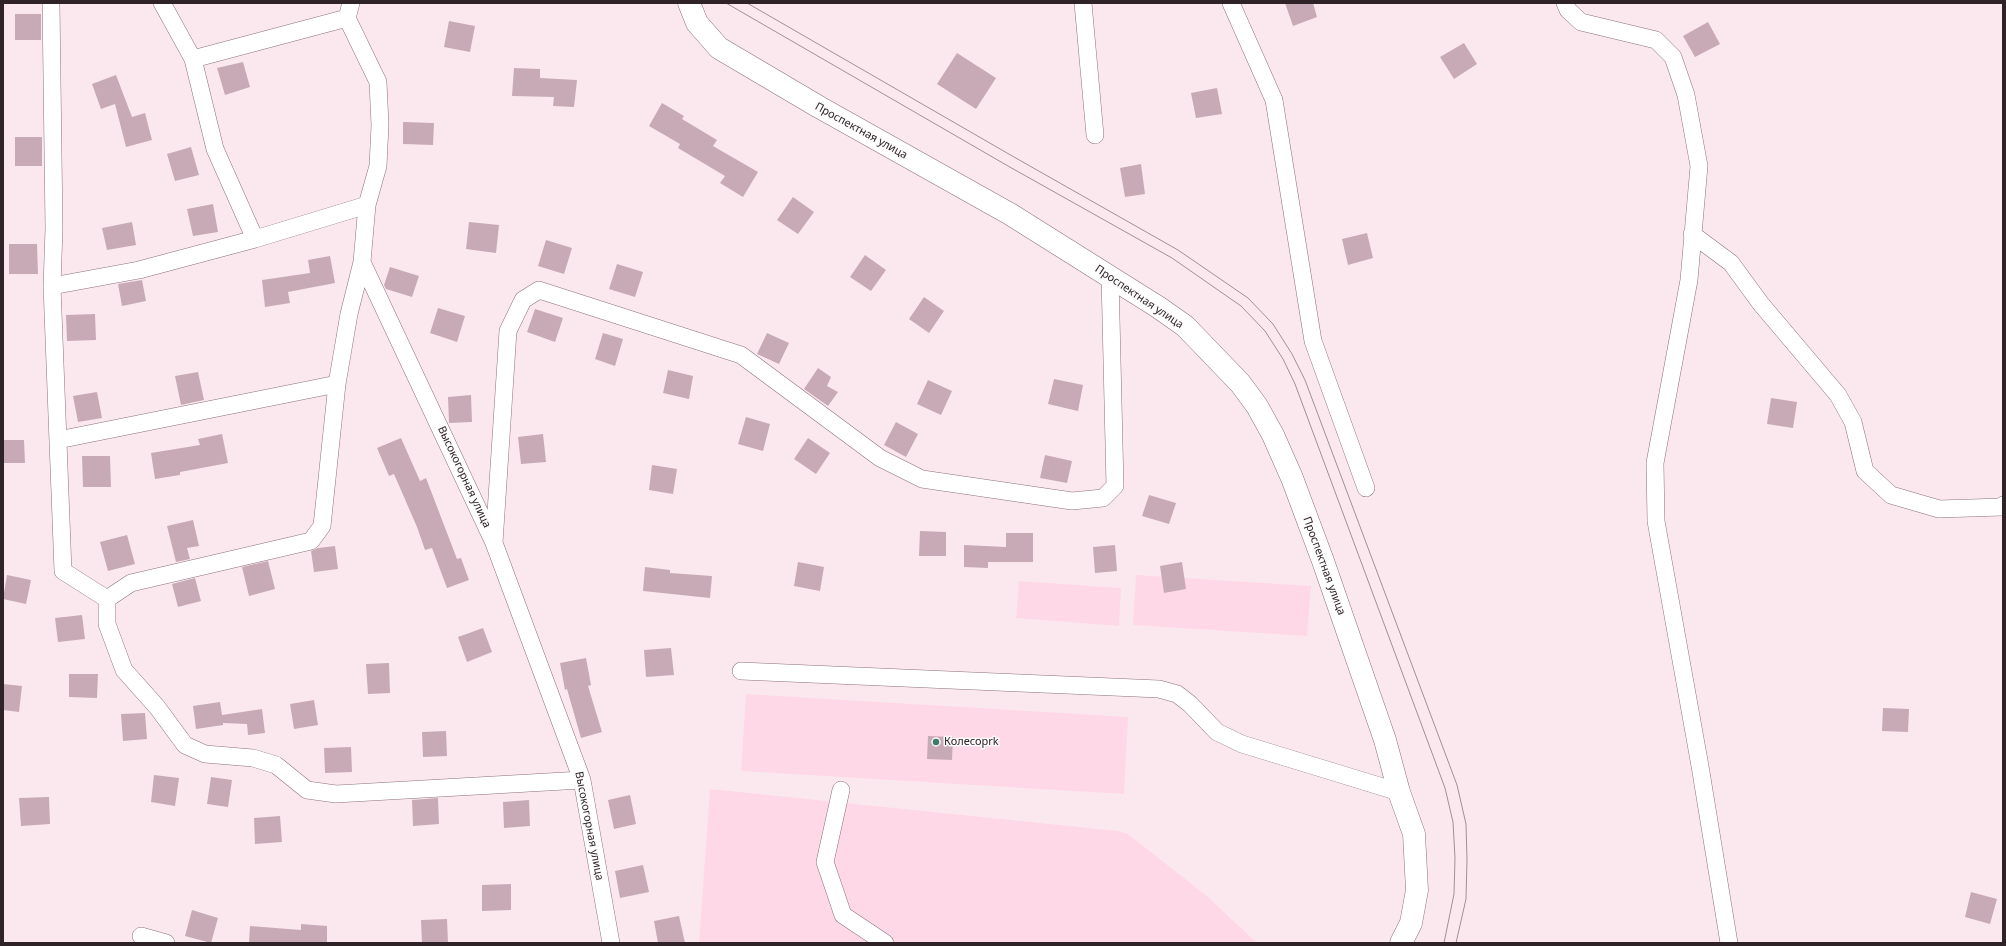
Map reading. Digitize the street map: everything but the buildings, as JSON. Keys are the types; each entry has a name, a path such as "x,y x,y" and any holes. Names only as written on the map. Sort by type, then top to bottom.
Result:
{"main road":[{"name":"Проспектная улица","path":"688,5 697,23 720,48 1010,214 1110,276 1185,326 1240,383 1257,406 1273,435 1292,478 1323,561 1384,740 1399,792 1414,834 1417,883 1411,923 1401,943"}],"street":[{"path":"51,3 54,228 52,286 63,571 107,599"},
{"path":"162,3 193,59 215,149 255,239"},
{"path":"1082,3 1095,135"},
{"path":"1230,3 1274,100 1313,341 1366,488"},
{"path":"1565,3 1568,10 1581,22 1656,40 1673,57 1686,95 1699,166 1689,280 1654,464 1656,521 1700,766 1729,943"},
{"path":"107,599 131,583 311,541 322,526 337,384 349,314 362,262 367,205 378,166 380,125 378,82 349,10 193,59"},
{"path":"52,286 139,270 255,239 367,205"},
{"path":"1692,234 1731,263 1762,304 1838,395 1853,422 1865,471 1891,495 1939,509 2003,507"},
{"name":"Высокогорная улица","path":"362,262 494,543 582,780 611,943"},
{"path":"494,543 508,331 523,300 539,290 742,355 880,458 922,479 1072,501 1103,498 1115,486 1110,276"},
{"path":"58,440 337,384"},
{"path":"107,599 107,624 124,670 157,707 185,745 205,754 253,758 276,765 307,790 336,794 582,780"},
{"path":"740,671 1159,689 1177,694 1190,704 1217,732 1242,744 1399,792"},
{"path":"841,790 825,862 843,915 885,943"},
{"path":"141,936 166,943"}],"shaded area":[{"path":"1136,575 1311,586 1307,636 1133,625"},
{"path":"1019,581 1121,588 1119,626 1016,618"},
{"path":"746,694 1128,717 1124,794 741,771"},
{"path":"710,789 1118,831 1128,834 1208,897 1257,943 699,943"}],"tram line":[{"path":"726,3 1008,166 1172,258 1241,306 1265,331 1283,359 1295,384 1445,788 1453,822 1455,858 1454,894 1444,943"},
{"path":"747,3 1178,250 1248,298 1273,324 1292,354 1305,380 1457,785 1466,824 1467,859 1466,899 1456,943"}],"place":[{"name":"Колесоprk","path":"936,742"}]}
